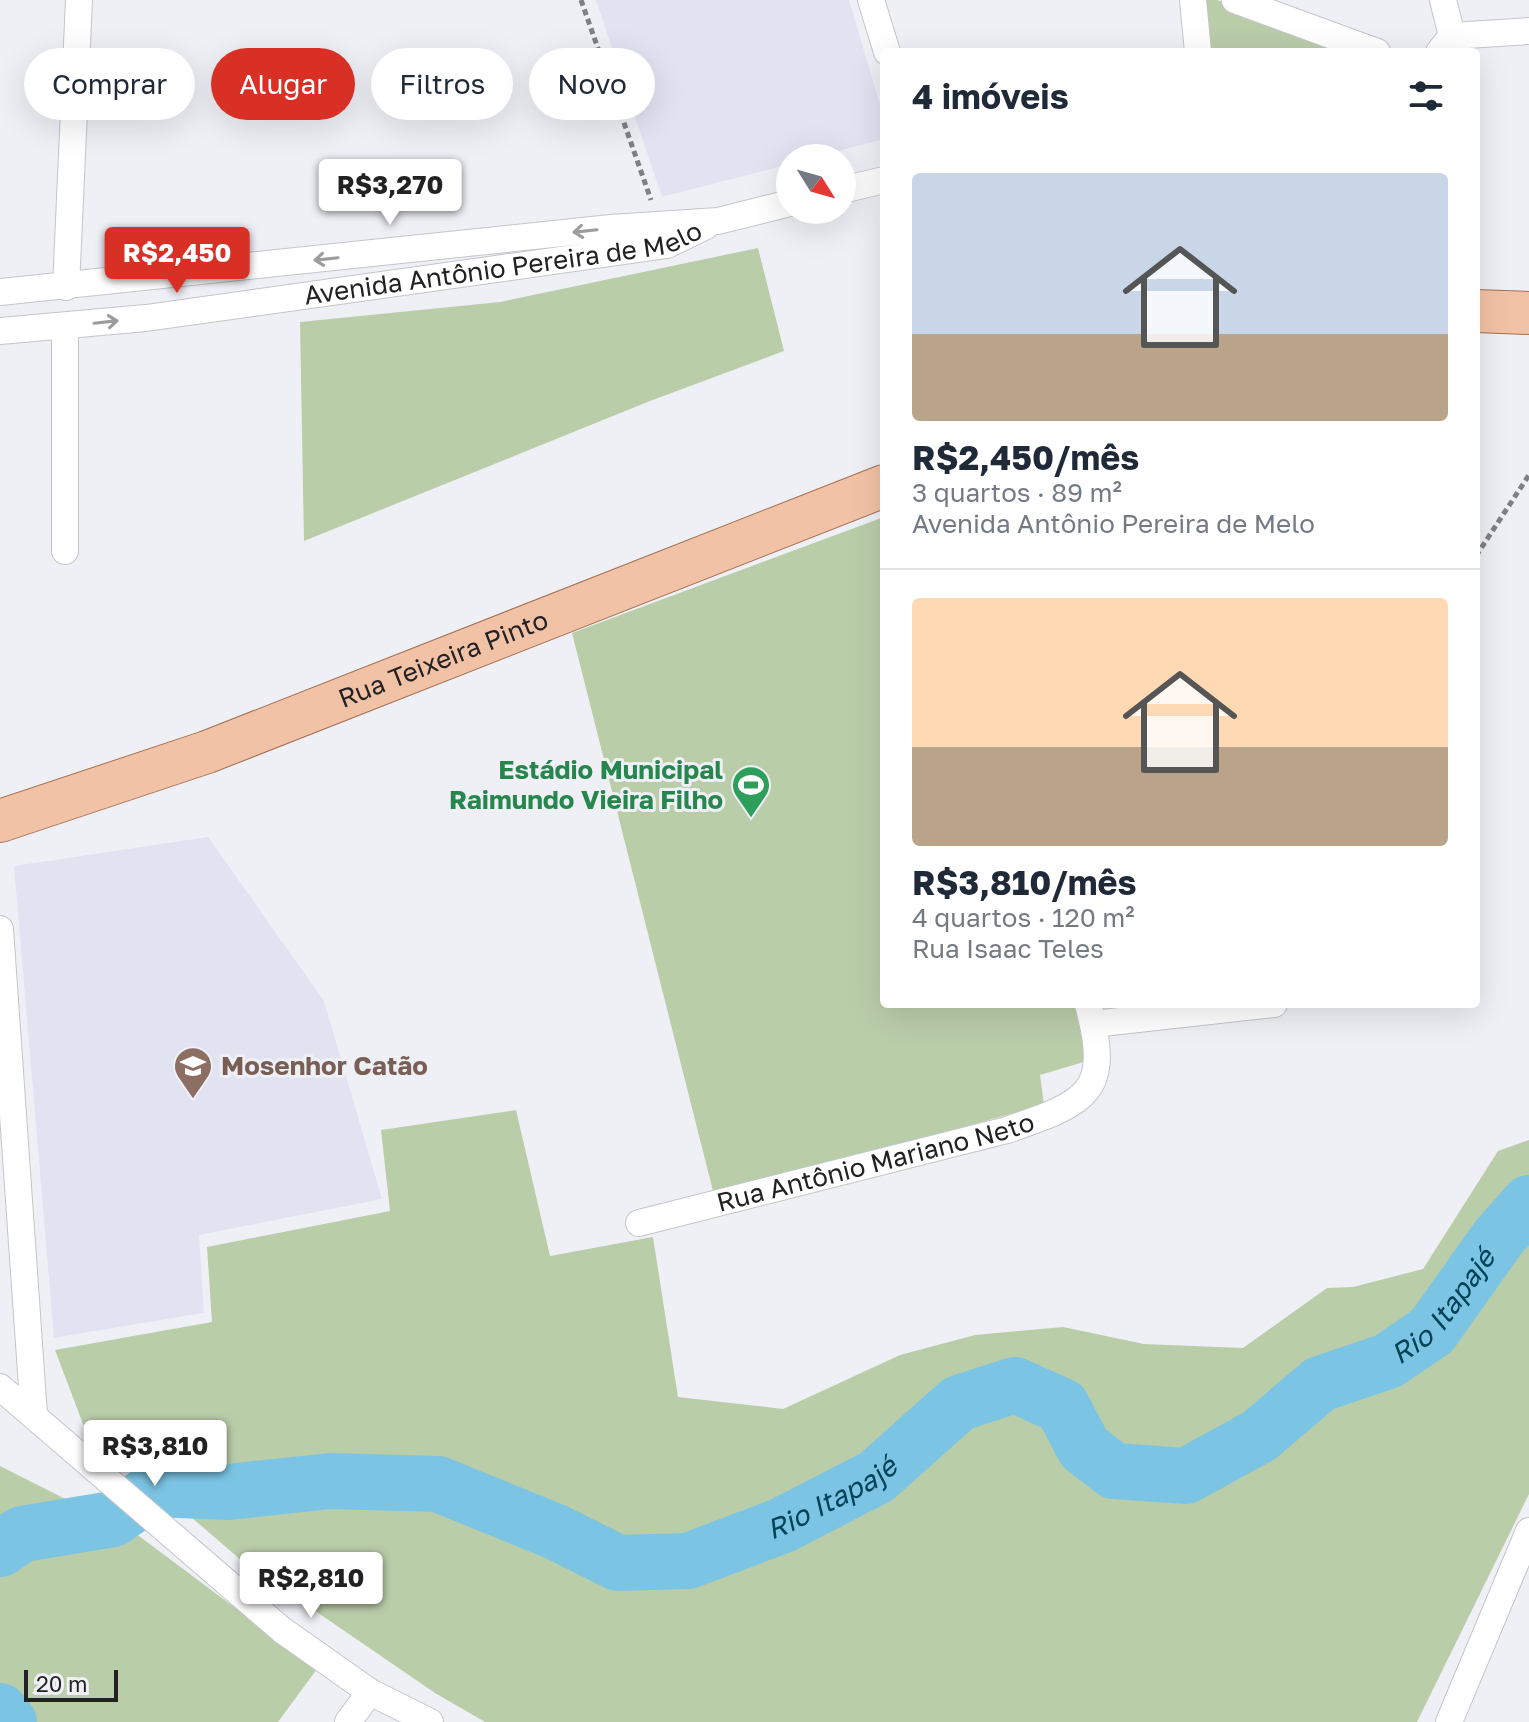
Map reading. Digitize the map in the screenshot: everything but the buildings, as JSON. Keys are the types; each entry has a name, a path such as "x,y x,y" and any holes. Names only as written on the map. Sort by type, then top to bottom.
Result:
{"main road":[{"path":"1480,311 1529,313"},
{"name":"Rua Teixeira Pinto","path":"0,821 207,752 880,488"}],"street":[{"path":"66,287 79,0"},
{"path":"871,0 886,48"},
{"path":"1193,0 1198,48"},
{"path":"1235,0 1366,48"},
{"path":"1443,0 1445,44 1529,31"},
{"path":"856,187 880,181"},
{"name":"Avenida Antônio Pereira de Melo","path":"1,295 660,224 718,221 776,206"},
{"name":"Avenida Antônio Pereira de Melo","path":"1,328 65,326 146,318 667,245 718,221"},
{"path":"142,278 148,285 152,302 146,318"},
{"path":"65,326 65,551"},
{"path":"0,929 34,1415"},
{"path":"1091,1014 1267,1008"},
{"name":"Rua Antônio Mariano Neto","path":"639,1223 1007,1130 1065,1105 1087,1092 1097,1077 1099,1051 1091,1014"},
{"path":"0,1387 282,1630 370,1692 430,1722"},
{"path":"1449,1722 1529,1531"},
{"path":"348,1722 370,1692"}],"path":[{"path":"581,0 660,224"},
{"path":"1480,550 1529,475"}],"shaded area":[{"path":"596,0 849,0 880,105 880,140 856,146 776,144 776,168 662,197 636,120 655,120 655,48 612,48"},
{"name":"Mosenhor Catão","path":"208,837 324,1001 382,1199 199,1235 204,1313 54,1338 14,866"}],"green space":[{"path":"1201,0 1217,0 1343,48 1206,48"},
{"path":"758,248 784,351 650,401 304,541 300,322 500,302"},
{"name":"Estádio Municipal Raimundo Vieira Filho","path":"880,518 880,1008 1075,1008 1087,1061 1040,1075 1044,1105 714,1195 572,633"},
{"path":"516,1110 550,1256 653,1237 678,1397 783,1409 900,1355 975,1335 1063,1327 1144,1344 1243,1348 1327,1288 1353,1287 1423,1269 1498,1151 1529,1140 1529,1494 1417,1722 485,1722 435,1693 241,1560 83,1424 55,1350 212,1322 207,1247 390,1211 381,1130"},
{"path":"0,1466 139,1536 317,1669 278,1722 0,1722"}],"waterway":[{"name":"Rio Itapajé","path":"0,1549 22,1534 113,1519 155,1489 228,1492 330,1481 438,1484 556,1532 618,1563 688,1561 783,1525 876,1477 959,1403 1015,1385 1062,1406 1084,1448 1114,1471 1186,1476 1259,1436 1320,1384 1388,1361 1432,1331 1498,1238 1529,1203"},
{"name":"Rio Itapajé","path":"0,1711 9,1722"}],"place":[{"name":"Estádio Municipal Raimundo Vieira Filho","path":"751,819"},
{"name":"Mosenhor Catão","path":"193,1100"}]}
